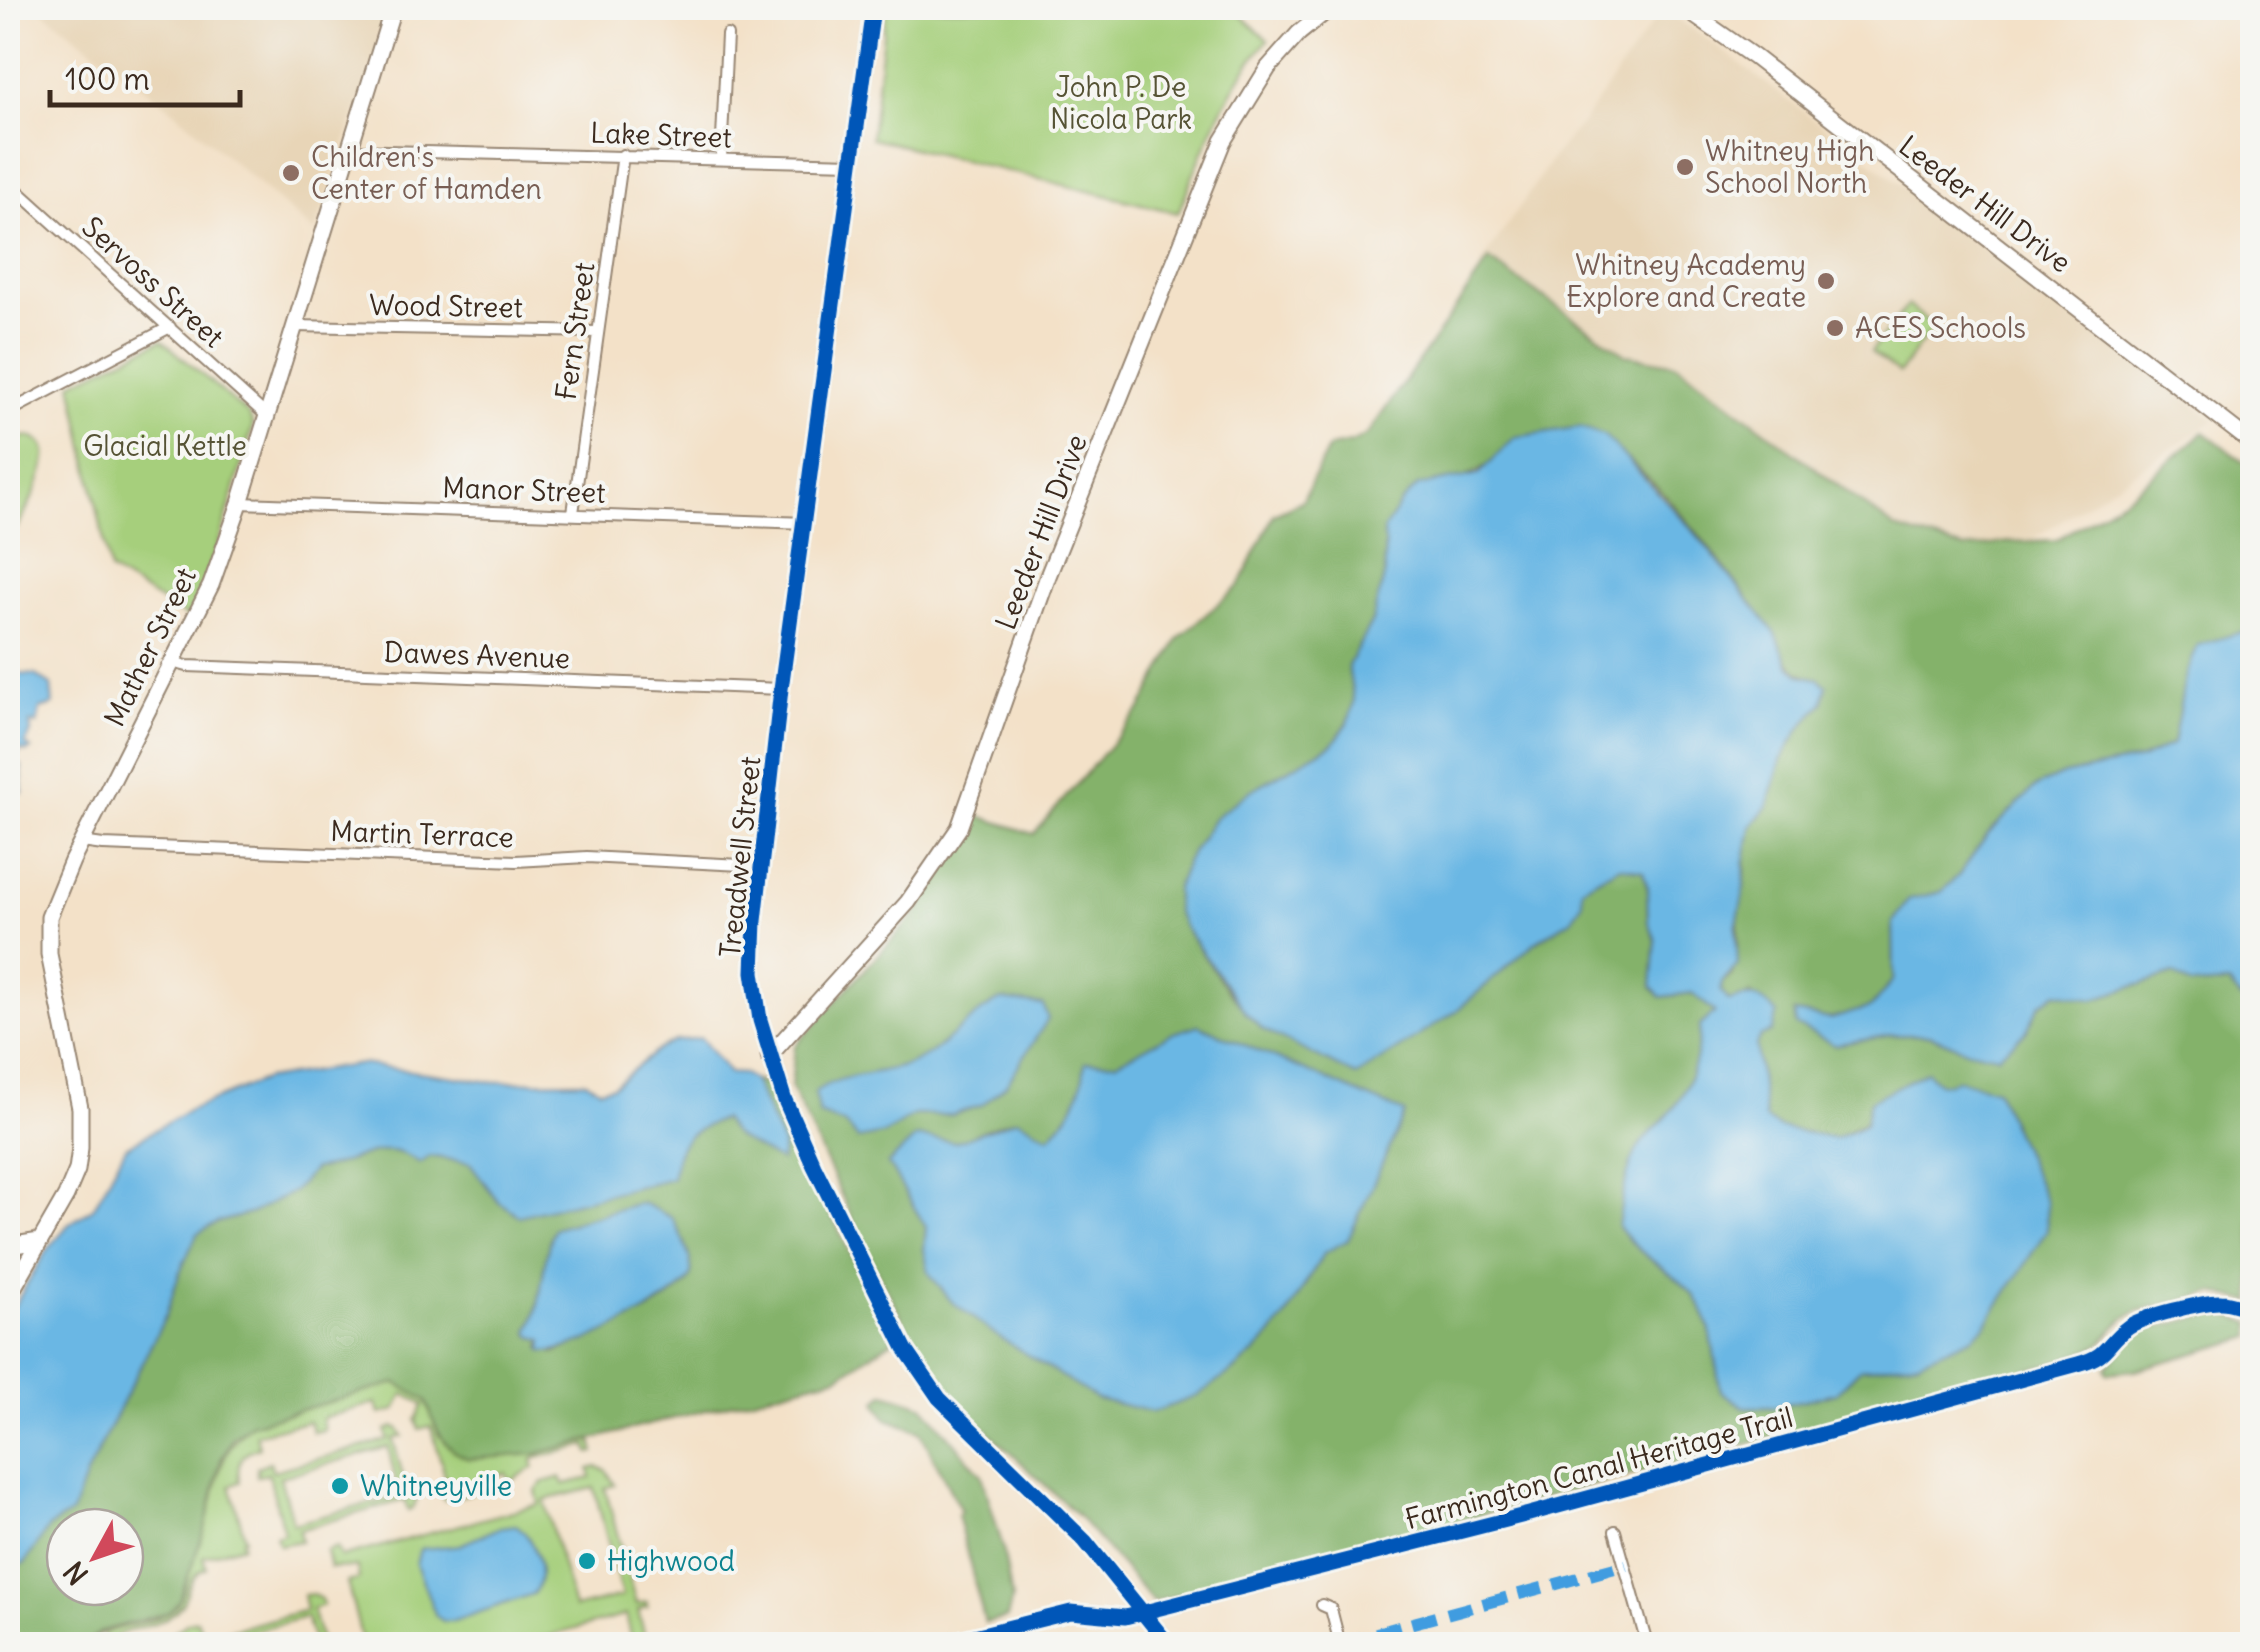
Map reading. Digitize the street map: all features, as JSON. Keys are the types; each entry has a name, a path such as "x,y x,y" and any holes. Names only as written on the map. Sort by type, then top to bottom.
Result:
{"street":[{"name":"Mather Street","path":"8,1296 71,1185 80,1148 80,1108 48,937 54,900 211,585 240,504 393,8"},
{"name":"Treadwell Street","path":"872,8 781,689 753,972 769,1056 814,1166 906,1350 939,1398 994,1456 1077,1532 1168,1644"},
{"name":"Leeder Hill Drive","path":"769,1056 908,902 960,828 1048,576 1223,141 1268,68 1299,33 1330,8"},
{"name":"Leeder Hill Drive","path":"1684,8 2252,443"},
{"path":"721,159 727,35"},
{"name":"Lake Street","path":"348,150 853,163"},
{"name":"Fern Street","path":"573,514 623,155"},
{"name":"Servoss Street","path":"8,182 267,416"},
{"name":"Wood Street","path":"294,326 597,332"},
{"path":"8,412 170,327"},
{"name":"Manor Street","path":"240,504 806,523"},
{"name":"Dawes Avenue","path":"172,662 187,666 781,689"},
{"name":"Martin Terrace","path":"82,842 103,846 516,861 587,858 761,866"},
{"path":"8,1246 40,1240"},
{"path":"1615,1531 1647,1644"},
{"path":"1322,1605 1331,1610 1340,1644"}],"shaded area":[{"name":"Children's Center of Hamden","path":"39,8 391,8 315,233 178,114"},
{"name":"ACES Schools","path":"1663,8 2215,420 1953,591 1481,264 1556,153"}],"green space":[{"name":"John P. De Nicola Park","path":"886,8 1233,8 1268,40 1227,101 1178,213 871,138"},
{"path":"1489,260 1627,355 1677,364 1896,529 1965,549 2056,540 2132,493 2204,432 2252,468 2252,629 2181,712 2173,744 2141,759 2059,776 2034,788 1988,834 1959,875 1941,892 1909,900 1893,922 1894,979 1871,1007 1831,1019 1795,1013 1834,1045 1891,1035 1930,1035 1964,1049 2026,1032 2040,1004 2057,992 2094,999 2174,974 2191,986 2229,984 2252,1007 2252,1302 2214,1293 2138,1311 2123,1319 2100,1345 2064,1360 1153,1602 1077,1515 961,1406 916,1344 875,1268 791,1087 795,1046 919,910 979,816 1034,834 1141,709 1179,638 1239,586 1274,514 1302,501 1329,447 1351,443 1368,434","holes":["1580,427 1623,456 1654,484 1720,561 1772,631 1791,664 1807,676 1819,679 1823,703 1801,727 1781,760 1768,806 1751,827 1745,850 1745,887 1738,912 1738,944 1732,975 1722,982 1721,991 1729,1001 1751,994 1761,1036 1756,1044 1765,1119 1780,1128 1835,1138 1938,1084 1996,1089 2046,1202 2020,1269 1985,1326 1918,1361 1860,1369 1836,1393 1772,1407 1744,1407 1721,1391 1701,1306 1682,1283 1640,1251 1618,1227 1638,1147 1671,1112 1687,1086 1698,1053 1700,1026 1715,1012 1692,993 1661,997 1652,987 1656,940 1648,922 1643,871 1620,866 1581,888 1572,919 1538,941 1262,1029 1228,991 1184,927 1186,862 1214,818 1250,791 1333,744 1348,722 1354,702 1348,666 1372,621 1385,573 1384,530 1418,486 1475,473 1501,451","1171,1034 1348,1240 1324,1253 1285,1318 1236,1369 1038,1360 953,1302 924,1250 926,1227 901,1185 956,1145 1000,1124 1017,1119 1049,1137 1072,1116 1083,1085"]},
{"path":"1907,305 1934,326 1899,373 1871,352"},
{"name":"Glacial Kettle","path":"162,340 249,415 253,425 219,543 189,618 110,571 72,383"},
{"path":"28,436 42,445 45,460 32,497 8,540 8,440"},
{"path":"753,1080 768,1085 893,1340 839,1376 535,1454 469,1459 459,1455 440,1436 426,1400 396,1383 251,1424 233,1437 221,1460 205,1529 179,1601 170,1612 102,1631 89,1644 8,1644 8,1567 25,1563 45,1533 45,1607 145,1607 145,1507 74,1507 166,1315 197,1233 252,1213 294,1191 314,1169 379,1151 392,1151 420,1163 430,1156 470,1163 498,1201 671,1178 686,1139 722,1119 783,1145","holes":["644,1204 672,1218 689,1256 690,1277 668,1299 629,1321 554,1353 541,1347 543,1340 531,1336 529,1330 537,1311 554,1228"]},
{"path":"2219,1313 2252,1323 2252,1337 2135,1370 2108,1373 2106,1368 2143,1330"},
{"path":"396,1383 426,1400 439,1436 535,1454 592,1440 595,1452 590,1453 587,1445 533,1459 534,1467 509,1482 506,1473 472,1484 473,1492 445,1500 436,1491 448,1487 431,1426 419,1429 416,1420 423,1404 404,1394 396,1410 380,1414 376,1403 322,1418 324,1430 313,1432 309,1421 256,1434 259,1447 244,1455 238,1469 240,1482 230,1485 245,1538 243,1545 203,1557 206,1568 194,1576 180,1606 168,1617 108,1641 103,1634 161,1616 178,1602 226,1454 251,1424"},
{"path":"885,1393 923,1405 982,1475 1003,1548 1012,1599 1007,1618 985,1623 957,1515 961,1511 920,1431 887,1419 876,1402"},
{"path":"398,1428 403,1436 393,1439 409,1499 418,1496 414,1507 408,1510 404,1500 299,1530 301,1541 279,1545 275,1536 284,1533 268,1473 257,1476 257,1467 270,1462 273,1471 388,1440 386,1430","holes":["388,1447 399,1496 293,1524 280,1477"]},
{"path":"589,1469 606,1470 615,1485 605,1488 636,1604 647,1602 648,1606 638,1610 647,1644 633,1644 626,1615 520,1644 363,1644 347,1582 359,1579 357,1567 330,1568 326,1551 337,1547 341,1557 539,1504 536,1491 543,1482 561,1477 564,1484 591,1478","holes":["594,1488 622,1596 574,1608 544,1500"]},
{"path":"313,1594 323,1605 312,1609 322,1644 314,1644 306,1617 203,1644 174,1644 173,1633 188,1622 197,1620 204,1637 306,1610 303,1595"}],"water":[{"path":"1580,427 1604,435 1693,530 1775,633 1789,665 1827,686 1823,703 1801,727 1781,760 1768,806 1751,827 1736,928 1738,965 1722,982 1721,991 1729,1001 1756,997 1777,1014 1772,1032 1761,1036 1756,1044 1765,1119 1780,1128 1835,1138 1865,1125 1870,1101 1927,1071 1940,1083 1957,1079 1996,1089 2046,1202 2047,1230 1985,1326 1973,1337 1918,1361 1860,1369 1836,1393 1772,1407 1744,1407 1721,1391 1701,1306 1682,1283 1640,1251 1618,1227 1637,1150 1669,1114 1688,1084 1700,1026 1715,1012 1692,993 1661,997 1652,986 1656,940 1648,922 1643,871 1619,866 1582,888 1582,903 1572,919 1537,941 1455,1012 1356,1076 1262,1029 1246,1013 1176,912 1176,888 1186,862 1214,818 1250,791 1333,744 1348,723 1354,702 1348,666 1372,621 1385,573 1384,529 1401,503 1418,486 1479,474 1515,437"},
{"path":"2252,629 2252,1007 2229,984 2191,986 2174,974 2094,999 2057,992 2040,1004 2026,1032 1998,1056 1964,1049 1930,1035 1891,1035 1834,1045 1796,1025 1794,1013 1831,1019 1871,1007 1894,979 1893,922 1909,899 1941,892 1959,875 1988,834 2034,788 2059,776 2141,759 2173,744 2185,678 2198,645"},
{"path":"8,673 35,675 51,685 53,705 40,709 37,725 30,723 31,733 25,744 31,749 21,749 14,762 21,765 23,792 17,795 16,803 8,803"},
{"path":"1001,1000 1043,1005 1048,1019 1006,1085 982,1105 952,1115 914,1115 884,1134 858,1139 844,1124 819,1114 815,1092 848,1078 912,1063"},
{"path":"1198,1025 1405,1113 1348,1240 1324,1253 1285,1318 1262,1346 1195,1397 1153,1412 1097,1399 952,1302 929,1273 924,1250 926,1227 888,1164 916,1137 955,1142 1017,1119 1049,1136 1075,1103 1085,1062 1117,1062 1171,1034"},
{"path":"701,1038 729,1073 744,1074 753,1080 783,1145 781,1162 735,1136 722,1119 700,1128 686,1140 677,1155 672,1178 519,1216 498,1201 470,1163 430,1156 420,1163 392,1151 379,1151 314,1169 294,1191 252,1213 219,1222 197,1234 166,1315 87,1473 74,1507 45,1507 45,1533 25,1563 8,1567 8,1316 45,1253 68,1225 94,1207 126,1147 189,1110 266,1079 361,1064 492,1082 585,1081 600,1089 613,1086 675,1041"},
{"path":"636,1204 672,1218 689,1256 690,1277 666,1299 620,1325 554,1351 542,1351 543,1340 531,1336 529,1330 537,1311 554,1228"},
{"path":"516,1525 537,1557 540,1577 533,1594 454,1621 436,1616 416,1564 420,1549 460,1545 501,1527"}],"marked path":[{"path":"1340,1643 1626,1565"}],"cycle path":[{"path":"873,8 781,689 755,921 753,972 760,1020 784,1098 814,1166 906,1350 939,1398 1085,1541 1168,1644"},
{"name":"Farmington Canal Heritage Trail","path":"942,1644 1071,1612 1125,1617 1529,1514 2088,1361 2128,1327 2173,1310 2221,1302 2252,1310"}],"place":[{"name":"Whitney High School North","path":"1685,167"},
{"name":"Children's Center of Hamden","path":"291,173"},
{"name":"Whitney Academy Explore and Create","path":"1826,281"},
{"name":"ACES Schools","path":"1835,328"},
{"name":"Whitneyville","path":"340,1486"},
{"name":"Highwood","path":"587,1561"}]}
